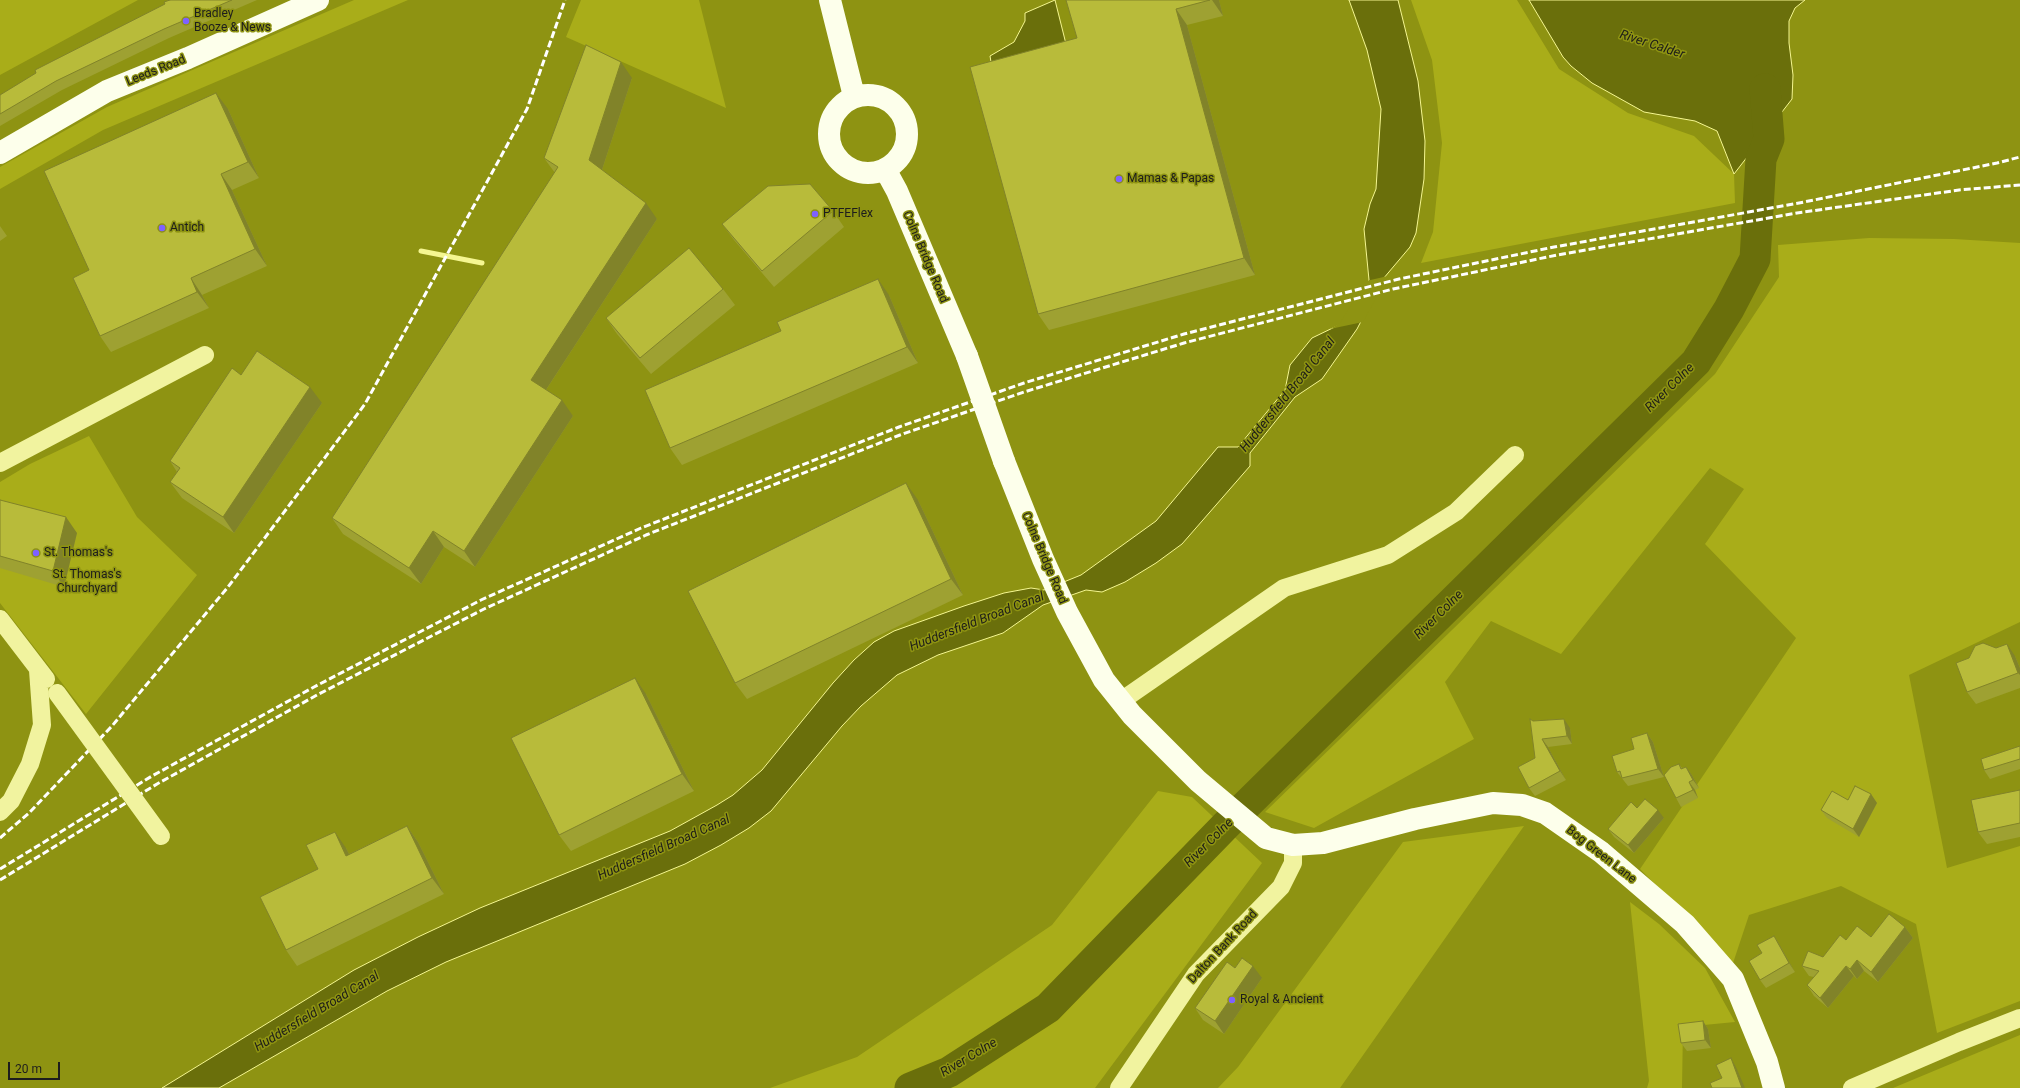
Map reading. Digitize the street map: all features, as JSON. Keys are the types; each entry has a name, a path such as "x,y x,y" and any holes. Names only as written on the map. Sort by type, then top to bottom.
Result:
{"main road":[{"name":"Leeds Road","path":"0,153 107,91 188,58 318,0"},
{"path":"830,0 854,96"},
{"path":"863,94 876,95 889,100 899,109 905,122 907,132 906,144 902,154 894,163 885,169 873,173 860,173 848,168 838,160 831,150 828,138 828,126 833,114 840,105 854,96 863,94"},
{"name":"Colne Bridge Road","path":"885,169 897,191 967,356 1004,461 1043,559 1075,628 1104,680 1132,715 1198,781 1266,838 1293,845 1323,843"},
{"name":"Bog Green Lane","path":"1323,843 1415,819 1493,803 1522,805 1545,813 1601,852 1685,924 1733,979 1767,1062 1774,1088"}],"street":[{"path":"0,463 205,355"},
{"path":"1121,702 1284,588 1388,555 1456,512 1515,455"},
{"path":"0,619 57,693 161,836"},
{"path":"0,812 11,801 30,764 42,725 38,670"},
{"name":"Dalton Bank Road","path":"1119,1088 1196,974 1281,887 1293,863 1293,845"},
{"path":"1852,1088 1959,1042 2020,1018"}],"green space":[{"path":"0,0 138,0 0,75"},
{"path":"354,0 408,0 103,130 0,189 0,167 107,107"},
{"path":"581,0 699,0 726,108 566,37"},
{"path":"1411,0 1517,0 1559,69 1628,113 1694,136 1734,174 1735,203 1421,263 1433,232 1442,143 1432,60"},
{"path":"1869,238 1954,239 2020,243 2020,622 1909,675 1947,868 2020,846 2020,1001 1937,1033 1916,924 1841,886 1749,915 1733,963 1640,869 1796,638 1705,544 1744,489 1710,468 1561,654 1491,621 1445,682 1474,739 1314,828 1265,812 1715,374 1779,277 1778,245"},
{"name":"St. Thomas's Churchyard","path":"89,436 137,517 197,575 86,714 0,603 0,482 30,464"},
{"path":"1158,791 1192,797 1262,863 1095,1088 770,1088 857,1057 1052,925"},
{"path":"1524,826 1340,1088 1218,1088 1238,1067 1403,842"},
{"path":"1630,902 1659,924 1705,968 1735,1022 1683,1027 1682,1088 1647,1088 1649,1081"},
{"path":"2020,1035 2020,1088 1893,1088"}],"water":[{"path":"1055,0 1068,52 993,74 990,56 1014,42 1025,21 1025,13"},
{"name":"Huddersfield Broad Canal","path":"1349,0 1398,0 1418,81 1425,141 1424,179 1416,233 1410,247 1383,279 1357,329 1322,379 1295,397 1250,453 1250,466 1182,544 1156,563 1125,582 1102,592 1086,590 1043,605 1003,633 938,655 897,675 861,706 842,726 771,811 749,828 721,845 685,864 446,962 387,991 219,1088 162,1088 354,970 418,937 480,908 670,831 717,805 733,795 762,770 833,683 854,660 874,642 894,631 1004,593 1031,588 1044,590 1081,575 1156,521 1218,447 1238,447 1285,390 1290,365 1312,338 1341,324 1369,280 1364,229 1370,204 1376,189 1381,109 1367,50"},
{"name":"River Calder","path":"1529,0 1805,0 1795,8 1789,21 1789,43 1793,75 1792,99 1734,174 1717,131 1695,121 1644,112 1592,83 1571,66 1563,57"}],"pier":[{"path":"1388,276 1363,322 1330,329 1340,323 1366,281"}],"building":[{"path":"170,0 232,0 164,29 56,81 0,114 0,95 36,73 35,70 165,4 164,2"},
{"name":"Mamas & Papas","path":"1066,0 1210,0 1176,9 1244,258 1038,314 970,67 1077,38"},
{"path":"586,45 621,62 589,160 646,203 531,380 562,400 464,551 433,531 409,568 332,518 558,167 544,158"},
{"name":"Antich","path":"216,93 248,162 221,174 255,249 191,278 197,292 100,336 73,278 89,270 44,171"},
{"path":"810,184 833,211 762,271 722,224 768,186"},
{"path":"689,248 723,289 640,358 606,318"},
{"path":"878,279 907,347 670,448 645,390 781,331 777,322"},
{"path":"257,351 310,387 223,517 170,482 180,468 170,461 232,368 241,375"},
{"path":"906,483 951,579 735,683 688,591"},
{"name":"St. Thomas's","path":"0,500 66,517 53,571 0,556"},
{"path":"1983,643 1996,648 2007,644 2018,673 1967,692 1956,663 1969,658 1975,646"},
{"path":"635,678 682,774 559,835 511,738"},
{"path":"1530,719 1533,721 1564,719 1567,736 1542,739 1560,771 1529,788 1518,767 1535,758"},
{"path":"1647,733 1658,769 1622,778 1620,771 1617,772 1612,756 1634,749 1631,738"},
{"path":"2020,746 2020,759 1984,770 1981,759"},
{"path":"1679,764 1681,769 1686,767 1693,780 1689,782 1693,790 1676,798 1664,775 1671,767"},
{"path":"1855,786 1871,794 1853,829 1821,810 1832,791 1848,800"},
{"path":"2020,790 2020,823 1978,832 1971,800"},
{"path":"1645,799 1658,810 1628,845 1608,829 1631,802 1637,808"},
{"path":"407,826 432,878 286,950 260,897 318,869 306,845 335,832 346,856"},
{"path":"1889,914 1905,927 1871,972 1857,960 1850,969 1846,966 1820,998 1807,985 1819,971 1802,966 1808,951 1823,957 1840,935 1846,940 1857,926 1871,937"},
{"path":"1774,936 1789,963 1760,980 1749,961 1762,953 1757,945"},
{"path":"1242,958 1253,966 1215,1021 1195,1008 1227,962 1235,968"},
{"path":"1703,1021 1705,1040 1681,1043 1678,1024"},
{"path":"1731,1058 1742,1088 1712,1088 1710,1083 1722,1078 1716,1065"}],"waterway":[{"name":"River Colne","path":"910,1088 949,1072 1048,1008 1226,825 1696,362 1729,309 1755,259 1761,159 1769,139 1765,89"},
{"path":"421,251 482,263"}],"railway":[{"path":"0,838 29,813 112,726 228,587 365,404 527,109 565,0"},
{"path":"0,869 152,776 314,687 481,600 641,528 899,427 1024,383 1184,334 1399,279 1554,247 1799,203 2020,157"},
{"path":"0,880 157,784 317,695 484,609 646,535 900,435 1024,392 1184,343 1393,289 1557,255 1797,213 1959,190 2020,185"}],"place":[{"name":"Bradley Booze & News","path":"186,21"},
{"name":"Mamas & Papas","path":"1119,179"},
{"name":"PTFEFlex","path":"815,214"},
{"name":"Antich","path":"162,228"},
{"name":"St. Thomas's","path":"36,553"},
{"name":"Royal & Ancient","path":"1232,1000"}]}
